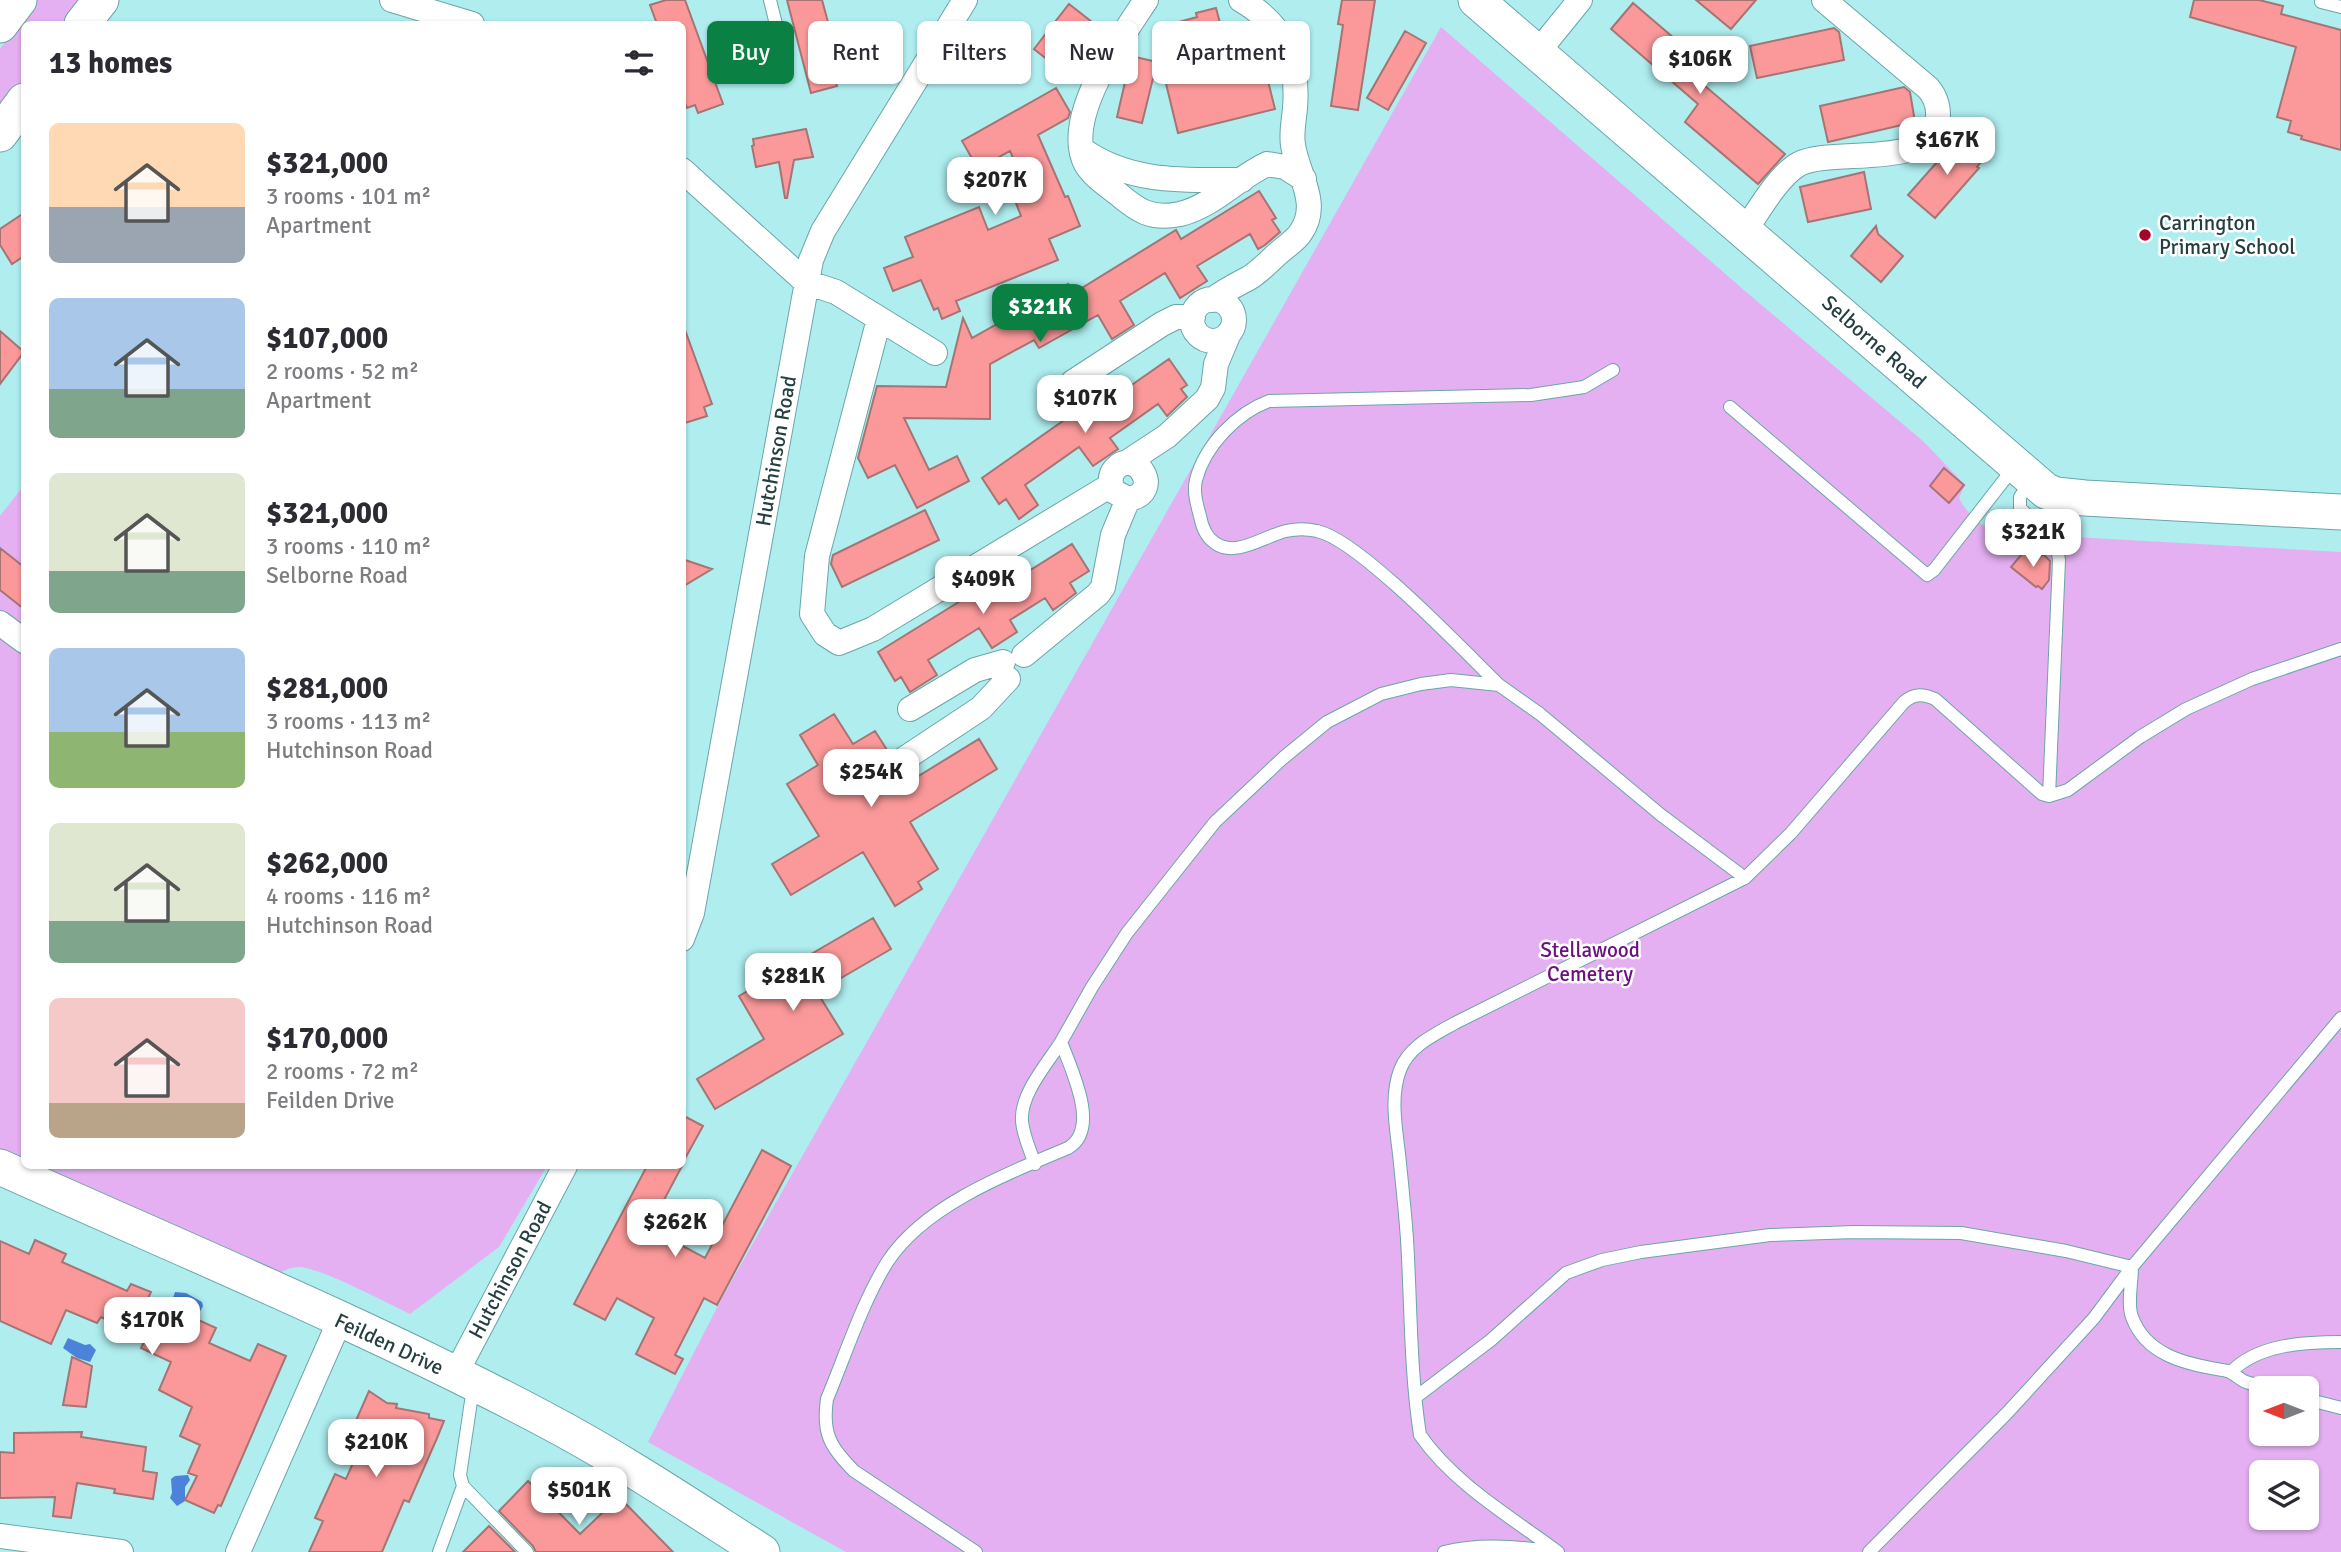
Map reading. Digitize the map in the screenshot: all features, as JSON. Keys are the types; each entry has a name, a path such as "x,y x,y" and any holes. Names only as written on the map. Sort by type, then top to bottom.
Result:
{"street":[{"path":"0,25 19,0"},
{"path":"84,21 101,0"},
{"path":"392,0 461,21"},
{"name":"Hutchinson Road","path":"686,929 692,913 811,260 823,231 965,0"},
{"path":"1146,0 1111,55 1089,100 1080,130 1084,162 1090,171 1138,210 1155,215 1179,214 1193,210 1267,164 1279,165 1304,179"},
{"path":"1216,364 1198,327 1201,303 1212,300 1251,277 1301,234 1309,210 1309,198 1293,145 1295,69 1288,47 1259,11 1241,0"},
{"name":"Selborne Road","path":"1476,0 1917,377 2046,491 2067,496 2341,512"},
{"path":"1537,53 1580,0"},
{"path":"1745,231 1787,174 1800,164 1820,159 1907,150 1929,139 1936,128 1938,119 1935,96 1824,0"},
{"path":"0,134 21,105"},
{"path":"1250,174 1294,115"},
{"path":"1081,149 1109,166 1153,178 1250,174"},
{"path":"686,174 806,282 836,292 935,353"},
{"path":"879,319 817,556 812,614 825,634 839,643 873,629 1124,490 1167,436 1207,399 1213,388 1216,364 1251,277"},
{"path":"1073,382 1175,317 1198,327 1214,341 1225,337 1231,328 1228,306 1212,300"},
{"path":"1124,490 1110,479 1116,468 1167,436"},
{"path":"901,761 981,708 1012,666 1098,594 1106,577 1124,490"},
{"path":"0,623 21,639"},
{"path":"910,709 975,670 1012,666"},
{"name":"Feilden Drive","path":"0,1167 341,1320 465,1380 594,1446 762,1552"},
{"name":"Hutchinson Road","path":"465,1380 564,1169"},
{"path":"238,1552 341,1320"},
{"path":"0,1536 121,1552"}],"lane":[{"path":"770,0 775,21"},
{"path":"2321,2 2341,7"},
{"path":"1613,370 1584,387 1531,395 1269,401 1254,406 1235,421 1207,456 1195,482 1195,498 1201,524 1214,543 1223,547 1236,548 1286,531 1318,531 1336,538 1391,582 1499,685 1540,713 1661,816 1745,878"},
{"path":"1730,407 1927,575 2023,473"},
{"path":"2023,473 2020,509 2053,541 2059,560 2049,796"},
{"path":"1557,1552 1449,1469 1420,1435 1407,1239 1395,1114 1395,1090 1406,1057 1420,1044 1455,1023 1745,878 1791,833 1911,695 1926,695 1936,699 2042,794 2049,796 2068,790 2140,737 2186,709 2252,679 2341,649"},
{"path":"1035,1164 1022,1124 1023,1108 1035,1082 1127,933 1216,822 1283,758 1327,722 1381,694 1451,680 1499,685"},
{"path":"1869,1552 2050,1367 2094,1318 2132,1268 2341,1018"},
{"path":"976,1552 854,1471 832,1446 824,1420 827,1399 876,1283 903,1241 930,1217 963,1196 1074,1145 1083,1128 1083,1110 1061,1042"},
{"path":"1416,1397 1491,1340 1566,1273 1602,1260 1641,1252 1770,1235 1854,1232 1961,1233 2066,1251 2132,1268"},
{"path":"2132,1268 2131,1315 2140,1331 2170,1358 2207,1369 2231,1372 2249,1383"},
{"path":"2231,1372 2242,1360 2266,1351 2307,1343 2341,1342"},
{"path":"465,1380 460,1475 463,1486 527,1552"},
{"path":"2319,1402 2341,1408"},
{"path":"439,1552 463,1486"},
{"path":"1444,1552 1507,1546 1557,1552"}],"green space":[{"path":"35,0 87,0 71,21 21,21 21,90 0,119 0,49"},
{"name":"Stellawood Cemetery","path":"1441,27 1745,291 1924,442 1965,485 1959,498 1963,506 1985,526 2003,532 2019,525 2033,537 2048,523 2074,537 2341,552 2341,1552 846,1552 648,1442 722,1298"},
{"path":"21,489 21,1164 0,1154 0,516"},
{"path":"32,1169 545,1169 499,1247 410,1314 337,1279 308,1269 290,1268 268,1280"}],"water":[{"path":"175,1292 186,1293 202,1302 203,1306 198,1315 185,1310 176,1312 171,1304"},
{"path":"68,1338 85,1345 90,1344 96,1350 90,1362 77,1358 63,1348"},
{"path":"188,1475 190,1480 185,1487 185,1501 177,1506 170,1498 171,1479"}],"building":[{"path":"666,0 685,0 707,60 707,84 716,84 723,104 698,113 695,105 687,108 686,21 656,21 650,5"},
{"path":"787,0 822,0 828,21 808,21 808,81 794,21"},
{"path":"1342,0 1375,0 1358,110 1331,106 1343,25 1338,24"},
{"path":"1696,0 1756,0 1731,29"},
{"path":"2194,0 2259,0 2283,6 2281,14 2341,30 2341,150 2301,139 2302,136 2288,132 2291,121 2277,117 2296,47 2190,17"},
{"path":"1633,3 1696,57 1710,54 1692,75 1785,154 1758,184 1685,122 1698,104 1611,29"},
{"path":"1069,4 1091,21 1056,21"},
{"path":"1216,8 1219,21 1183,21 1197,17 1196,13"},
{"path":"1834,28 1839,32 1844,60 1757,78 1750,46"},
{"path":"1405,31 1426,43 1388,110 1367,98"},
{"path":"1045,35 1045,58 1034,49"},
{"path":"1138,58 1152,61 1152,82 1142,123 1117,117 1125,84 1138,84"},
{"path":"809,84 836,84 837,86 811,93"},
{"path":"1166,84 1269,84 1275,109 1178,133"},
{"path":"1904,87 1910,92 1915,122 1828,142 1820,106"},
{"path":"1056,88 1070,112 1068,118 1038,135 1080,226 1049,239 1058,260 956,301 960,311 942,319 938,308 934,310 921,280 893,291 884,268 913,257 905,237 979,207 988,230 1021,216 1014,198 1028,192 1010,151 978,169 962,141"},
{"path":"806,129 813,157 794,160 785,198 779,162 756,167 753,139"},
{"path":"1960,136 1985,157 1977,167 1979,168 1935,218 1908,195"},
{"path":"1864,172 1871,209 1808,222 1800,187"},
{"path":"1259,191 1276,218 1272,220 1280,232 1265,245 1258,249 1250,234 1197,266 1207,281 1180,298 1165,273 1120,301 1134,325 1112,339 1098,315 1039,348 1034,340 990,364 990,419 904,418 929,470 957,456 969,481 917,508 895,465 868,478 858,458 877,386 946,387 963,318 972,338 1068,284 1072,294 1176,230 1181,239"},
{"path":"21,215 21,258 12,264 0,245 0,229"},
{"path":"1876,226 1878,234 1903,256 1881,282 1851,256"},
{"path":"0,331 21,349 21,356 0,384"},
{"path":"686,333 712,404 704,407 707,416 686,423"},
{"path":"1169,359 1187,385 1181,389 1187,397 1167,416 1158,404 1110,438 1118,449 1093,466 1079,447 1025,485 1038,505 1019,519 1006,499 999,504 982,478 1087,404 1093,412"},
{"path":"1944,468 1964,485 1949,503 1930,486"},
{"path":"925,510 939,540 842,587 831,564 833,555"},
{"path":"1072,544 1089,571 1070,583 1076,593 1053,610 1045,598 1010,620 1017,632 992,648 979,628 928,660 937,675 910,692 901,677 895,681 878,652 991,582 997,591"},
{"path":"0,548 21,565 21,607 0,590"},
{"path":"2026,549 2034,556 2044,555 2050,561 2049,580 2042,589 2011,567"},
{"path":"686,560 712,569 686,585"},
{"path":"834,714 853,744 875,731 889,753 886,761 888,769 903,776 907,783 979,739 997,769 910,822 938,869 918,882 922,889 895,906 863,852 791,895 772,864 819,836 787,784 818,765 800,735"},
{"path":"873,918 891,949 817,992 843,1034 715,1109 697,1079 764,1039 739,996"},
{"path":"686,1117 703,1126 686,1157"},
{"path":"762,1150 791,1166 717,1305 704,1298 675,1355 683,1359 675,1374 636,1354 654,1318 617,1298 605,1320 574,1304 645,1169 680,1169 649,1228 705,1258"},
{"path":"35,1240 66,1254 62,1262 127,1291 131,1284 151,1292 141,1313 174,1327 181,1312 216,1328 209,1343 250,1361 258,1344 286,1356 221,1506 218,1505 214,1513 185,1500 197,1476 188,1473 200,1445 180,1436 192,1407 159,1390 171,1362 141,1348 146,1338 101,1317 97,1323 66,1310 51,1344 0,1321 0,1241 29,1254"},
{"path":"72,1357 92,1366 86,1407 63,1405"},
{"path":"369,1391 387,1403 397,1404 396,1408 429,1414 429,1418 444,1421 409,1502 404,1500 382,1552 309,1552 323,1521 315,1518 335,1474 346,1479 367,1431 354,1425"},
{"path":"82,1432 81,1437 146,1447 143,1471 157,1473 153,1499 114,1493 115,1489 77,1483 71,1518 53,1516 55,1497 0,1498 0,1452 14,1453 14,1433"},
{"path":"528,1481 580,1534 619,1497 673,1552 536,1552 499,1511"},
{"path":"489,1526 515,1552 463,1552"}],"place":[{"name":"Carrington Primary School","path":"2145,235"}]}
